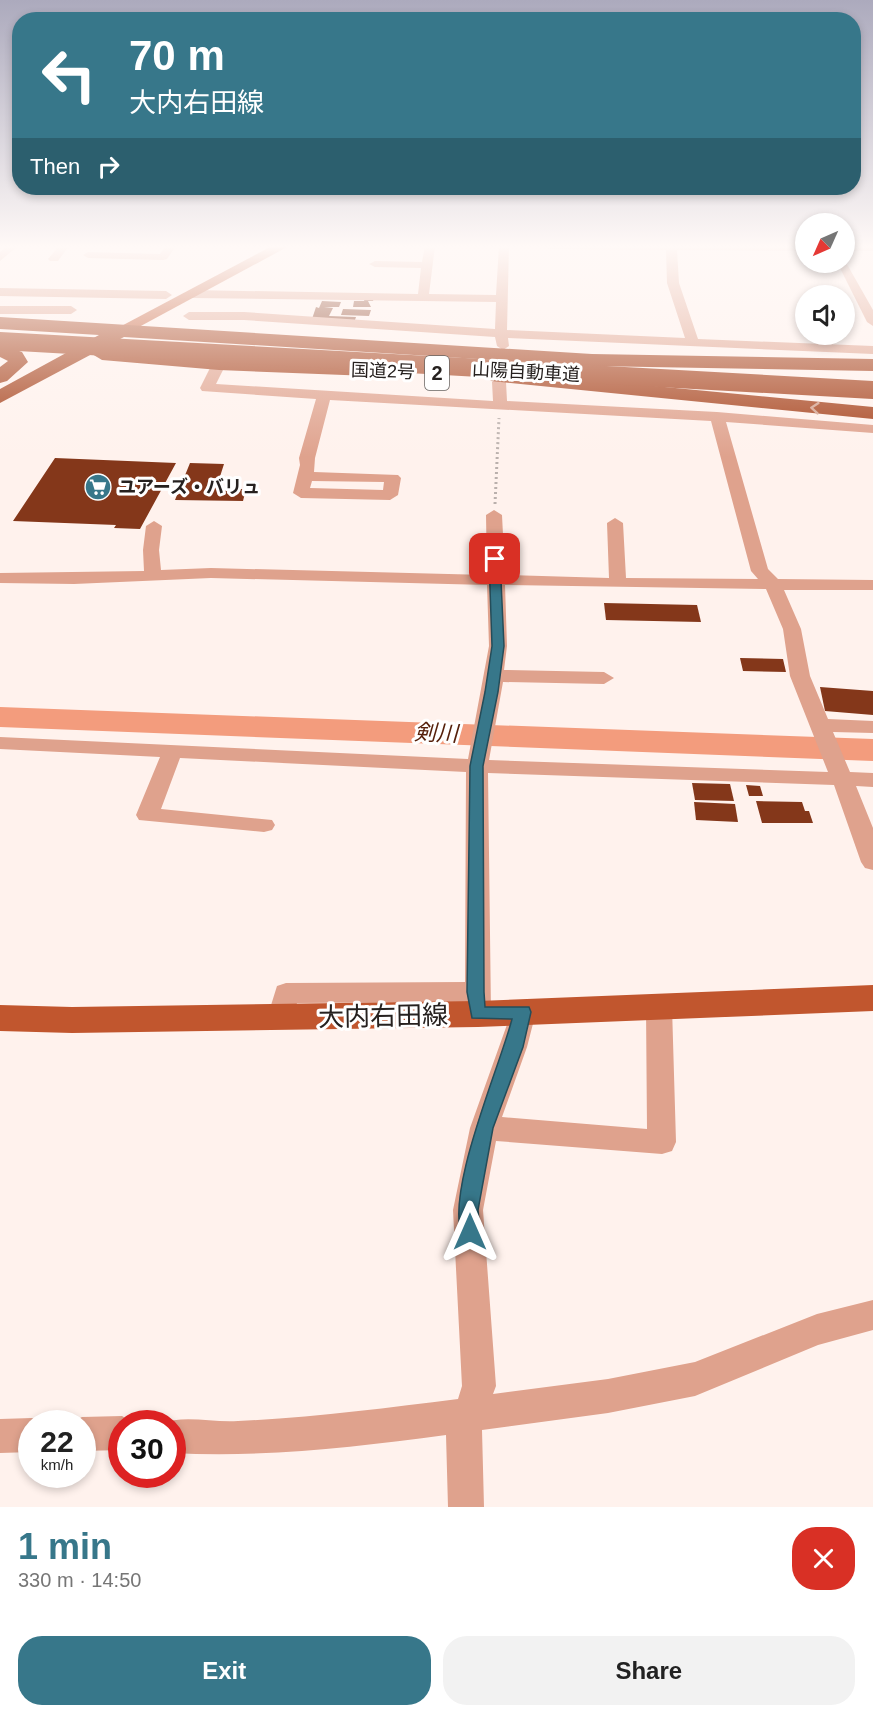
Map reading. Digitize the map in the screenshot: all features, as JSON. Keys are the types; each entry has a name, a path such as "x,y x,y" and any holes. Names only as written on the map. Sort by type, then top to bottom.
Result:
{"highway":[{"name":"国道2号","path":"0,323 211,338 580,359 873,365"},
{"path":"0,397 60,354 99,330"},
{"path":"86,352 120,331"},
{"path":"0,332 33,339 60,354"},
{"name":"山陽自動車道","path":"0,332 873,381"},
{"name":"山陽自動車道","path":"0,341 873,390"},
{"name":"国道2号","path":"0,349 60,354 86,352 219,364 526,379 873,412"},
{"path":"0,349 15,356 18,362 0,376"},
{"path":"0,382 60,354"}],"main road":[{"path":"99,330 143,316"},
{"path":"120,331 152,316"},
{"path":"161,316 150,326 211,338"},
{"name":"大内右田線","path":"0,1018 72,1020 280,1018 477,1003 523,1012 873,998"}],"street":[{"path":"257,316 501,333 873,351"},
{"path":"501,316 501,333 505,352"},
{"path":"684,316 693,342"},
{"path":"211,338 274,318"},
{"path":"219,364 207,388 324,397 717,416 873,429"},
{"path":"499,381 500,406"},
{"path":"306,476 393,478 390,495 301,494 306,476 307,458 324,397"},
{"path":"717,416 760,571 773,584 792,629 800,676 823,729 873,862"},
{"path":"477,1003 477,766 498,646 494,515"},
{"path":"615,524 618,583"},
{"path":"153,575 151,550 154,526"},
{"path":"0,578 265,573 495,581 873,585"},
{"path":"493,684 604,678"},
{"path":"823,729 873,727"},
{"path":"0,742 477,766 840,776 873,780"},
{"path":"172,750 147,815 264,825"},
{"path":"484,1128 662,1142 659,1007"},
{"path":"466,1507 463,1435 479,1386 468,1210 484,1128 514,1047 523,1012"},
{"path":"186,1437 235,1439 344,1431 608,1396 695,1379 817,1330 873,1315"},
{"path":"0,1436 18,1435"}],"path":[{"path":"494,515 500,406"}],"building":[{"path":"313,316 356,317 355,320 312,319"},
{"path":"55,458 176,463 140,529 114,528 116,525 13,521"},
{"path":"190,463 224,464 216,489 246,489 243,501 175,500"},
{"path":"604,603 697,605 701,622 606,620"},
{"path":"740,658 783,659 786,672 743,671"},
{"path":"820,687 873,691 873,715 825,711"},
{"path":"692,783 730,784 734,801 695,800"},
{"path":"746,785 760,786 763,796 749,796"},
{"path":"756,801 802,802 805,811 809,811 813,823 762,823"},
{"path":"694,802 735,804 738,822 696,820"}],"waterway":[{"name":"剣川","path":"0,717 873,750"}],"place":[{"name":"ユアーズ・バリュ","path":"98,487"}],"route":[{"path":"470,1232 468,1210 484,1128 514,1047 523,1012 478,1014 476,992 477,766 492,692 498,646 495,559"}]}
